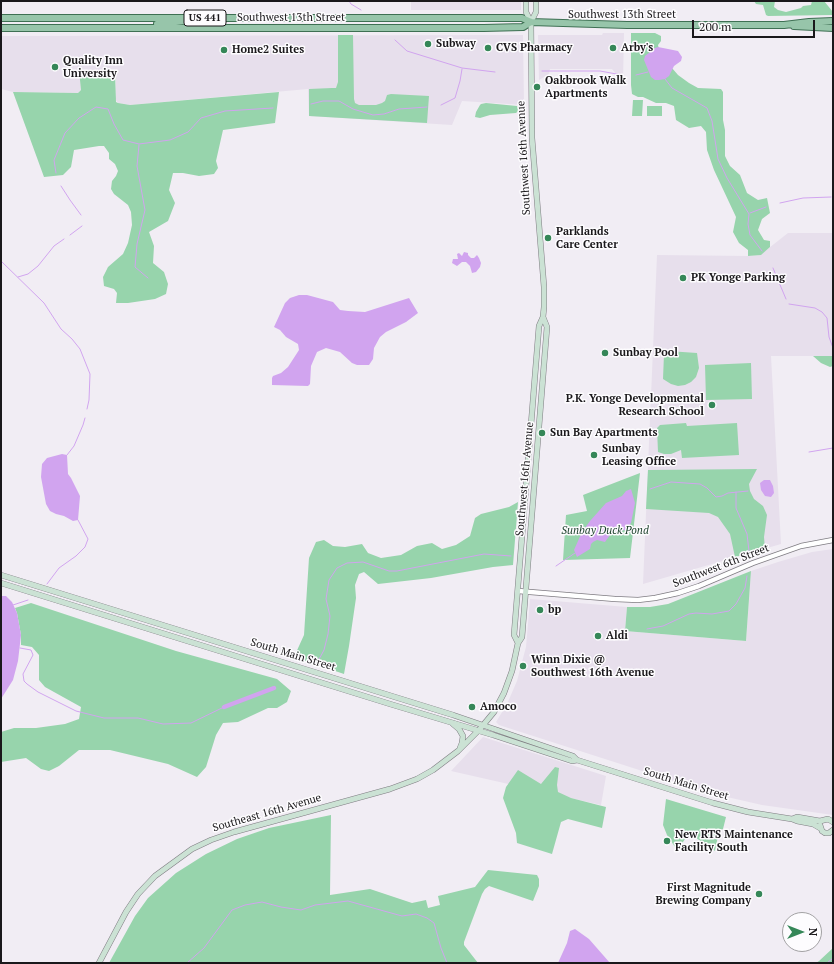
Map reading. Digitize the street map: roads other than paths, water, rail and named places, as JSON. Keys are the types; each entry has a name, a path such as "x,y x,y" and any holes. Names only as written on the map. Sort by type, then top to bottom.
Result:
{"main road":[{"name":"Southwest 16th Avenue","path":"518,642 514,635 539,326 543,317 544,287 531,119 531,22 526,12 526,1"},
{"name":"Southwest 16th Avenue","path":"531,22 536,12 536,1"},
{"name":"Southwest 13th Street","path":"1,18 522,18 531,22 627,25 784,25 833,21"},
{"path":"100,18 100,28"},
{"path":"151,28 154,25 185,21 189,18"},
{"path":"200,18 200,28"},
{"name":"Southwest 13th Street","path":"1,28 523,27 531,22"},
{"name":"Southwest 13th Street","path":"784,25 808,28 833,28"},
{"name":"Southwest 16th Avenue","path":"479,730 494,712 504,693 512,671 518,642 522,637 547,327 543,317"},
{"name":"South Main Street","path":"1,576 394,696 573,756 577,760"},
{"name":"South Main Street","path":"1,584 479,730 572,761 577,760 713,804 748,812 822,821 826,819 833,822"},
{"path":"110,618 112,610"},
{"path":"233,655 236,648"},
{"path":"343,689 346,682"},
{"path":"390,704 394,696"},
{"path":"450,722 459,729 463,736 462,743 458,751"},
{"name":"Southeast 16th Avenue","path":"99,963 126,912 138,894 155,876 192,849 211,840 234,832 401,786 433,770 458,751 479,730"},
{"name":"South Main Street","path":"792,818 797,821 813,824 827,834 833,830"},
{"path":"820,828 822,821"}],"street":[{"name":"Southwest 6th Street","path":"518,591 615,599 638,600 655,598 678,593 699,586 753,563 791,550 833,540"}],"waterway":[{"path":"349,1 361,10"},
{"path":"395,40 407,51 462,68 495,72"},
{"path":"441,105 455,98 462,69"},
{"path":"542,71 600,71 622,75"},
{"path":"636,75 648,72"},
{"path":"665,79 672,88 707,108 712,121 718,159 727,178 749,214 748,224 750,235 762,251"},
{"path":"311,104 323,101 339,101 353,109 373,115 384,114 399,109 427,107"},
{"path":"56,173 54,160 65,133 79,118 96,107 108,109 123,140 139,144 170,140 188,132 201,118 225,111 273,108"},
{"path":"139,145 137,166 145,210 137,244 135,267 148,278"},
{"path":"61,186 81,215"},
{"path":"780,203 803,198 831,197"},
{"path":"750,213 766,207"},
{"path":"70,235 82,226"},
{"path":"18,277 28,274 38,266 54,246 64,239"},
{"path":"1,261 44,303 61,329 80,349 90,374 89,400 87,409"},
{"path":"773,268 786,299"},
{"path":"789,304 815,308 822,312 827,318 829,337 833,348"},
{"path":"67,455 74,446 85,418"},
{"path":"809,452 833,448"},
{"path":"650,489 671,482 700,484 707,488 716,497 728,493 748,491"},
{"path":"736,492 736,508 747,534 749,551"},
{"path":"47,584 59,568 76,556 85,547 88,539 78,520"},
{"path":"556,566 575,553"},
{"path":"317,663 324,650 328,634 330,616 326,599 329,580 337,568 347,563 363,562 389,571 397,571 484,554 511,556"},
{"path":"647,629 663,626 689,614 712,614 729,611 736,604 745,588 747,576"},
{"path":"13,605 28,600"},
{"path":"20,648 31,650 33,655 23,674 24,681 38,692 76,711 104,718 138,718 163,724 191,723 224,707"},
{"path":"224,707 274,688"},
{"path":"187,963 204,948 232,910 245,905 262,902 301,910 315,905 348,901 402,916 416,914 427,918 434,923 447,963"},
{"path":"827,963 833,958"}],"place":[{"name":"Subway","path":"428,44"},
{"name":"CVS Pharmacy","path":"488,48"},
{"name":"Arby's","path":"613,48"},
{"name":"Home2 Suites","path":"224,50"},
{"name":"Quality Inn University","path":"55,67"},
{"name":"Oakbrook Walk Apartments","path":"537,87"},
{"name":"Parklands Care Center","path":"548,238"},
{"name":"PK Yonge Parking","path":"683,278"},
{"name":"Sunbay Pool","path":"605,353"},
{"name":"P.K. Yonge Developmental Research School","path":"712,405"},
{"name":"Sun Bay Apartments","path":"542,433"},
{"name":"Sunbay Leasing Office","path":"594,455"},
{"name":"bp","path":"540,610"},
{"name":"Aldi","path":"598,636"},
{"name":"Winn Dixie @ Southwest 16th Avenue","path":"523,666"},
{"name":"Amoco","path":"472,707"},
{"name":"New RTS Maintenance Facility South","path":"667,841"},
{"name":"First Magnitude Brewing Company","path":"759,894"}],"park label":[{"name":"Sunbay Duck Pond","path":"605,531"}]}
